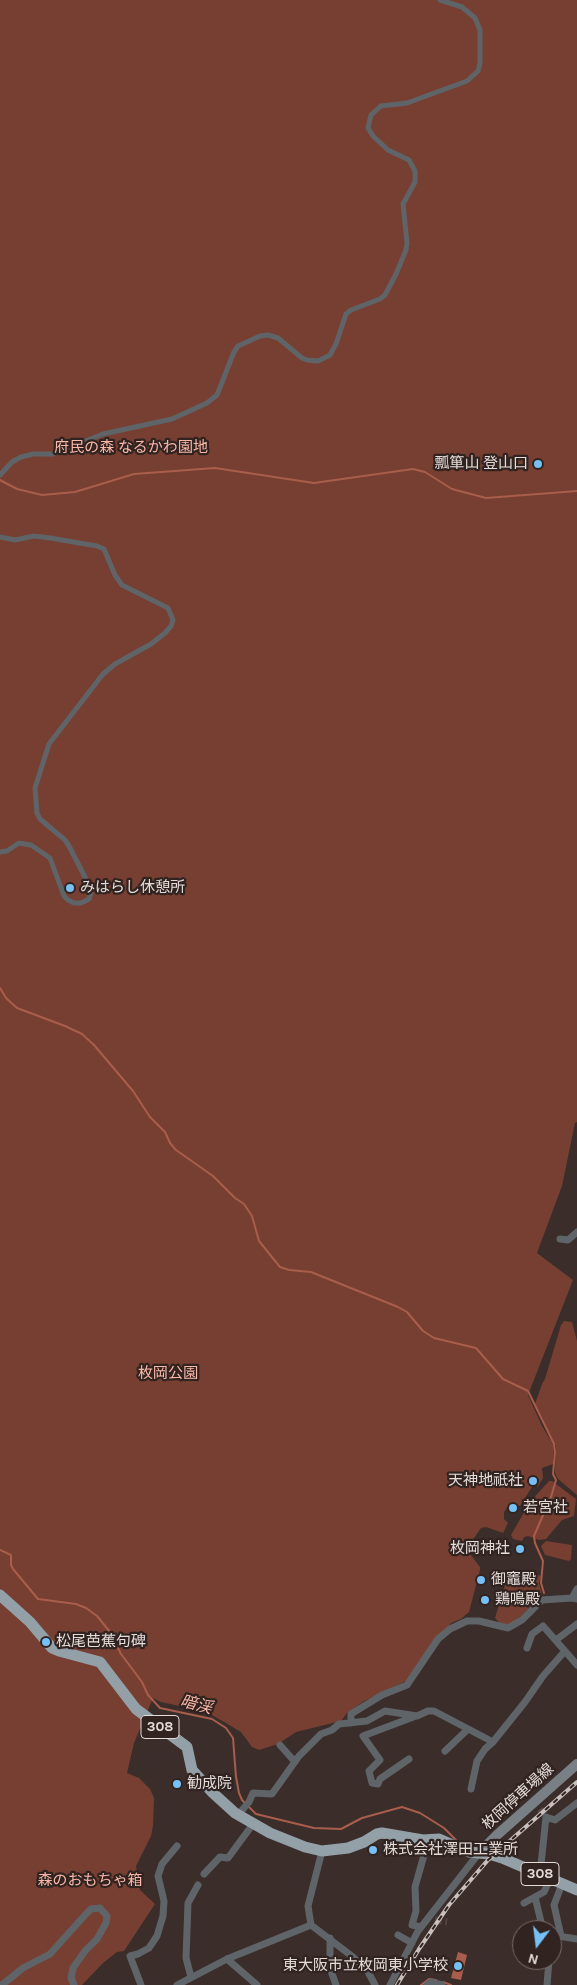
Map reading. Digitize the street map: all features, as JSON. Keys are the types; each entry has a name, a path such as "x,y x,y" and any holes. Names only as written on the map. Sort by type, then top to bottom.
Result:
{"highway":[{"name":"308","path":"0,1595 30,1622 52,1648 59,1652 100,1662 136,1709 187,1747 192,1770 213,1793 241,1811 253,1824 282,1839 322,1850 348,1848 382,1833 439,1840 469,1852 502,1858 577,1890"}],"main road":[{"name":"枚岡停車場線","path":"479,1853 497,1834 536,1806 577,1764"}],"street":[{"path":"0,475 12,462 21,457 33,454 53,454 103,434 172,419 207,403 217,395 234,352 245,341 268,335 278,338 302,358 318,361 330,355 346,314 351,310 380,299 390,287 406,250 407,239 403,204 414,182 416,171 409,160 388,150 373,136 368,128 371,115 381,106 407,103 467,81 478,71 480,63 480,30 475,18 462,7 440,0"},
{"path":"0,537 15,540 34,536 97,546 104,549 115,575 122,585 162,603 168,608 173,620 165,633 151,644 115,664 103,674 49,744 35,788 37,813 40,819 65,840 69,846 90,887 89,899 81,903 74,903 68,900 64,896 50,858 31,846 23,843 7,851 0,852"},
{"path":"560,1239 568,1240 577,1232"},
{"path":"351,1723 350,1714 382,1695 407,1685 438,1639 450,1629 467,1621 479,1621 508,1628 522,1620 542,1600 574,1598 577,1589"},
{"path":"556,1640 577,1624"},
{"path":"527,1648 532,1634 543,1626 577,1665"},
{"path":"471,1789 477,1761 485,1748 493,1742 543,1676 565,1651"},
{"path":"241,1811 249,1802 253,1792 272,1794 295,1762 321,1734 339,1724 367,1721 385,1711 417,1716"},
{"path":"409,1759 380,1779 378,1784 372,1783 369,1771 380,1760 364,1736 428,1711 434,1711 493,1742"},
{"path":"445,1751 467,1730"},
{"path":"280,1745 295,1762"},
{"path":"524,1903 544,1892 547,1819 555,1820 577,1803"},
{"path":"204,1874 220,1857 228,1858 253,1824"},
{"path":"421,1927 412,1925 416,1911 415,1887 428,1840"},
{"path":"141,1985 130,1956 149,1948 157,1936 163,1916 164,1901 158,1876 162,1864 177,1846"},
{"path":"322,1850 308,1906 311,1924 367,1970 375,1985"},
{"path":"390,1985 421,1927 431,1919 479,1853"},
{"path":"557,1920 554,1905 562,1884"},
{"path":"191,1977 186,1958 188,1903 198,1885"},
{"path":"535,1897 541,1920"},
{"path":"2,1985 23,1968 50,1954 91,1909 100,1908 107,1916 106,1922 97,1939 85,1951 73,1968 71,1978 74,1985"},
{"path":"177,1985 227,1959 311,1924"},
{"path":"398,1935 412,1943"},
{"path":"562,1936 577,1940"},
{"path":"330,1938 330,1968 336,1985"},
{"path":"227,1959 257,1985"},
{"path":"546,1985 548,1970"},
{"path":"427,1985 430,1982 442,1985"}],"green space":[{"path":"0,0 577,0 577,1122 575,1123 562,1186 537,1253 573,1280 528,1395 542,1426 554,1446 553,1464 542,1468 543,1478 537,1488 539,1479 532,1477 530,1483 532,1487 520,1506 510,1503 504,1512 504,1519 508,1523 503,1533 486,1527 481,1528 467,1548 480,1567 469,1612 461,1619 451,1623 406,1681 364,1701 347,1713 341,1721 296,1732 278,1744 259,1750 252,1747 241,1732 207,1712 161,1702 153,1698 134,1743 127,1773 139,1778 150,1789 154,1798 151,1836 136,1866 140,1890 155,1904 124,1951 117,1952 103,1963 82,1985 0,1985"},
{"path":"564,1321 572,1322 577,1341 577,1495 558,1479 555,1473 556,1447 535,1404 545,1379 561,1325"},
{"path":"549,1481 552,1481 576,1499 574,1516 562,1520 546,1539 539,1540 528,1536 524,1537 522,1541 513,1539 511,1535 530,1502"},
{"path":"546,1541 572,1545 571,1559 569,1561 545,1555 541,1546"},
{"path":"524,1570 541,1576 539,1583 542,1595 518,1619 510,1624 501,1624 495,1618 505,1585"}],"shaded area":[{"path":"458,1952 467,1955 461,1980 451,1978"}],"waterway":[{"path":"0,480 17,489 42,495 75,492 134,474 215,468 314,483 413,469 425,472 452,489 486,498 577,491"},
{"path":"0,988 6,998 17,1008 82,1034 94,1045 133,1091 150,1117 165,1132 176,1150 213,1176 235,1198 244,1204 252,1216 259,1241 280,1267 289,1270 311,1272 398,1307 407,1312 423,1331 434,1338 476,1348 503,1379 528,1391 554,1444 555,1452 553,1474 556,1480 551,1497 534,1536 543,1561 541,1583 544,1593"},
{"name":"暗渓","path":"0,1550 11,1555 13,1569 38,1599 76,1604 97,1616 110,1632 121,1654 142,1682 148,1695 160,1708 212,1719 226,1728 233,1738 239,1793 242,1800 256,1814 314,1828 341,1829 362,1818 402,1807 420,1813 444,1828 457,1841"},
{"path":"421,1985 429,1979 436,1980"},
{"path":"443,1982 451,1985"}],"tunnel":[{"path":"540,1809 546,1817"},
{"path":"435,1920 447,1922"}],"railway":[{"path":"397,1985 449,1905 488,1860 577,1782"}],"place":[{"name":"瓢箪山 登山口","path":"538,464"},
{"name":"みはらし休憩所","path":"70,888"},
{"name":"天神地祇社","path":"533,1481"},
{"name":"若宮社","path":"513,1508"},
{"name":"枚岡神社","path":"520,1549"},
{"name":"御竈殿","path":"481,1580"},
{"name":"鶏鳴殿","path":"485,1600"},
{"name":"松尾芭蕉句碑","path":"46,1642"},
{"name":"勧成院","path":"177,1784"},
{"name":"株式会社澤田工業所","path":"373,1850"},
{"name":"東大阪市立枚岡東小学校","path":"458,1966"}],"park label":[{"name":"府民の森 なるかわ園地","path":"131,448"},
{"name":"枚岡公園","path":"168,1374"},
{"name":"森のおもちゃ箱","path":"90,1881"}]}
